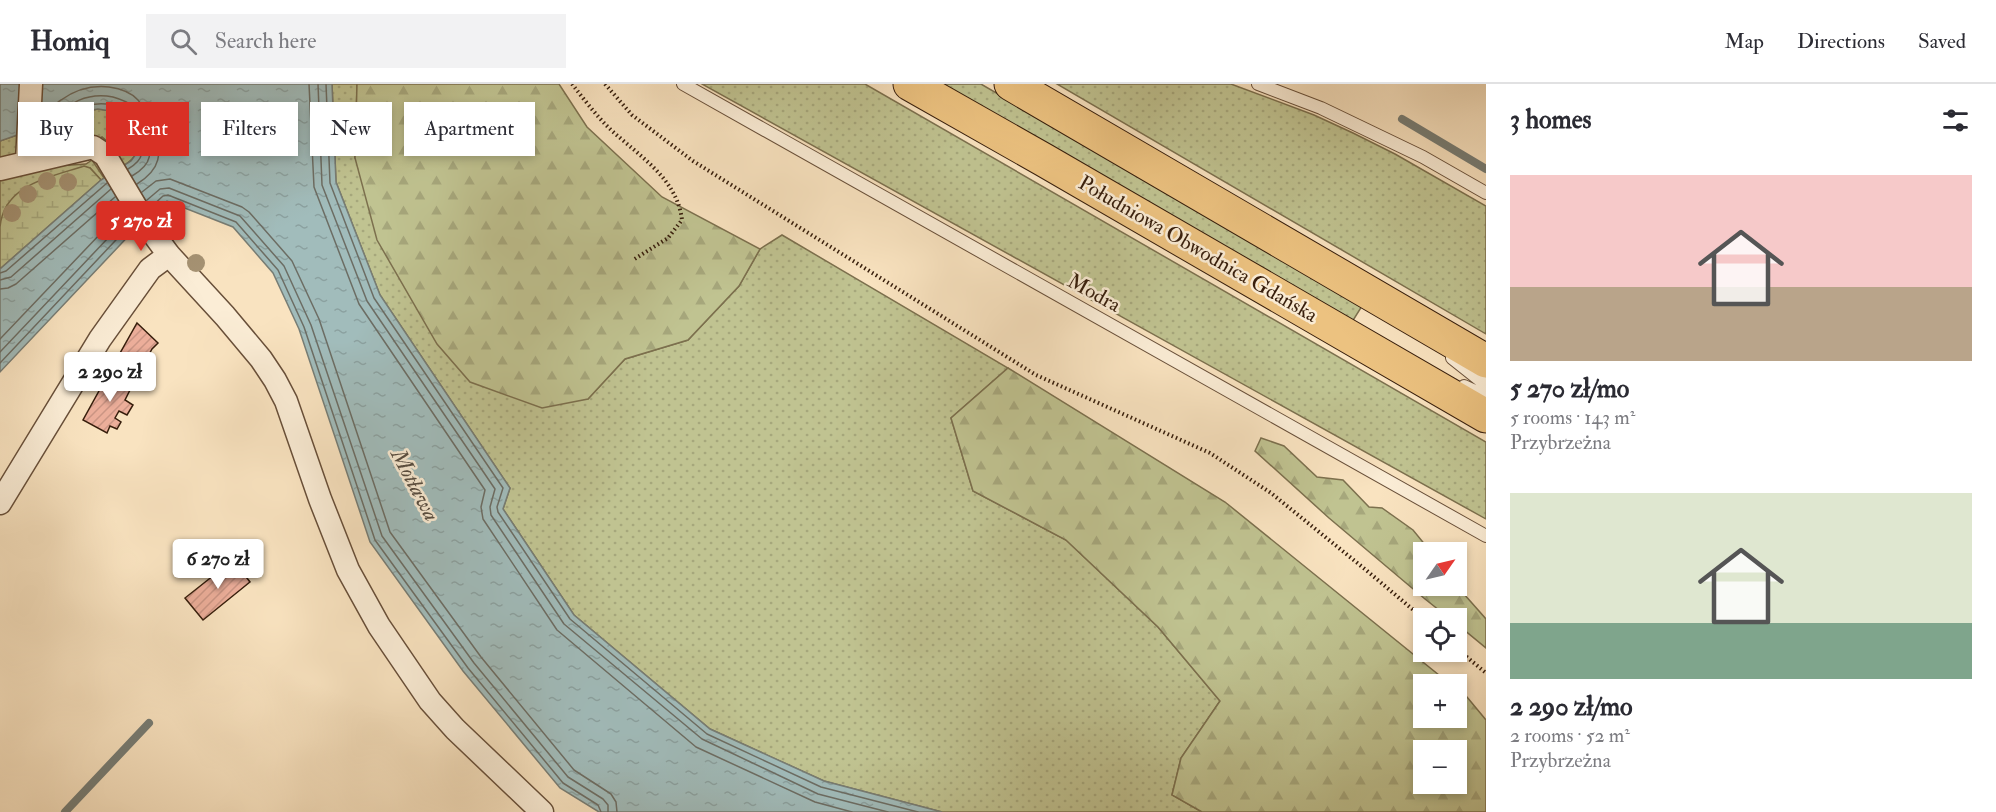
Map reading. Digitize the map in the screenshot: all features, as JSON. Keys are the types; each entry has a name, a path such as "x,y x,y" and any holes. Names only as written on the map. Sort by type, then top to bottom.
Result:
{"highway":[{"name":"Południowa Obwodnica Gdańska","path":"910,84 1486,416"},
{"path":"1011,84 1486,361"}],"street":[{"path":"27,162 31,84"},
{"path":"0,169 93,147 105,155 146,224 170,255 261,359 275,380 286,401 320,499 348,570 379,626 430,701 454,729 542,812"},
{"path":"0,503 100,339 150,269 170,255"}],"lane":[{"name":"Modra","path":"683,84 1486,536"},
{"path":"1258,84 1321,108 1423,157 1486,193"},
{"path":"1370,293 1486,385"},
{"path":"1345,334 1486,396"}],"path":[{"path":"572,84 608,126 652,165 668,183 680,206 682,220 668,238 633,260"},
{"path":"605,84 632,115 693,161 1036,375 1210,453 1271,494 1413,610"},
{"path":"1467,657 1486,673"}],"green space":[{"path":"332,84 357,84 357,102 333,102"},
{"path":"357,84 559,84 587,127 662,197 760,249 739,286 688,340 625,359 588,399 542,408 470,382 437,344 377,240 355,156 392,156 392,102 357,102"},
{"path":"702,84 865,84 1486,442 1486,519"},
{"path":"941,84 981,84 1362,306 1352,322"},
{"path":"1057,84 1231,84 1314,115 1353,133 1486,206 1486,334"},
{"path":"94,110 106,110 106,140 102,137 94,141"},
{"path":"18,135 18,154 0,160 0,141"},
{"path":"117,156 134,156 128,162 123,166"},
{"path":"335,156 355,156 588,399 625,359 688,340 739,286 760,249 782,235 1008,368 951,418 973,491 1066,540 1158,627 1220,701 1181,758 1172,795 1202,812 942,812 824,781 710,729 574,615 503,509 510,488 380,295 336,182"},
{"path":"92,160 104,178 101,180 90,168 7,205 0,225 0,177 41,167 86,164"},
{"path":"84,166 90,168 101,180 0,269 0,227 3,212 10,201 31,184"},
{"path":"1008,368 1225,502 1413,654 1413,662 1423,662 1438,674 1413,674 1413,728 1467,728 1467,697 1486,720 1486,812 1202,812 1172,795 1181,758 1220,701 1158,627 1066,540 973,491 951,418"},
{"path":"1261,438 1284,446 1317,477 1343,480 1369,507 1382,508 1413,530 1423,542 1413,542 1413,589 1329,518 1255,451"},
{"path":"1421,596 1466,596 1486,619 1486,648 1467,632 1467,608 1436,608"}],"water":[{"name":"Motława","path":"0,84 332,84 333,102 310,102 310,156 335,156 336,182 380,295 510,488 503,509 574,615 710,729 824,781 942,812 599,812 560,788 463,671 370,542 299,329 273,273 233,227 167,201 137,227 0,372 0,269 101,180 131,161 135,156 189,156 189,102 106,102 106,110 94,110 94,102 18,102 18,135 0,141"}],"building":[{"path":"137,323 158,343 152,349 133,384 110,371"},
{"path":"110,371 133,384 125,400 133,405 127,415 119,411 115,418 121,422 117,429 110,426 107,433 83,420"},
{"path":"233,560 250,582 203,620 185,598"}],"waterway":[{"path":"1402,119 1486,169"},
{"path":"65,812 149,723"}]}
